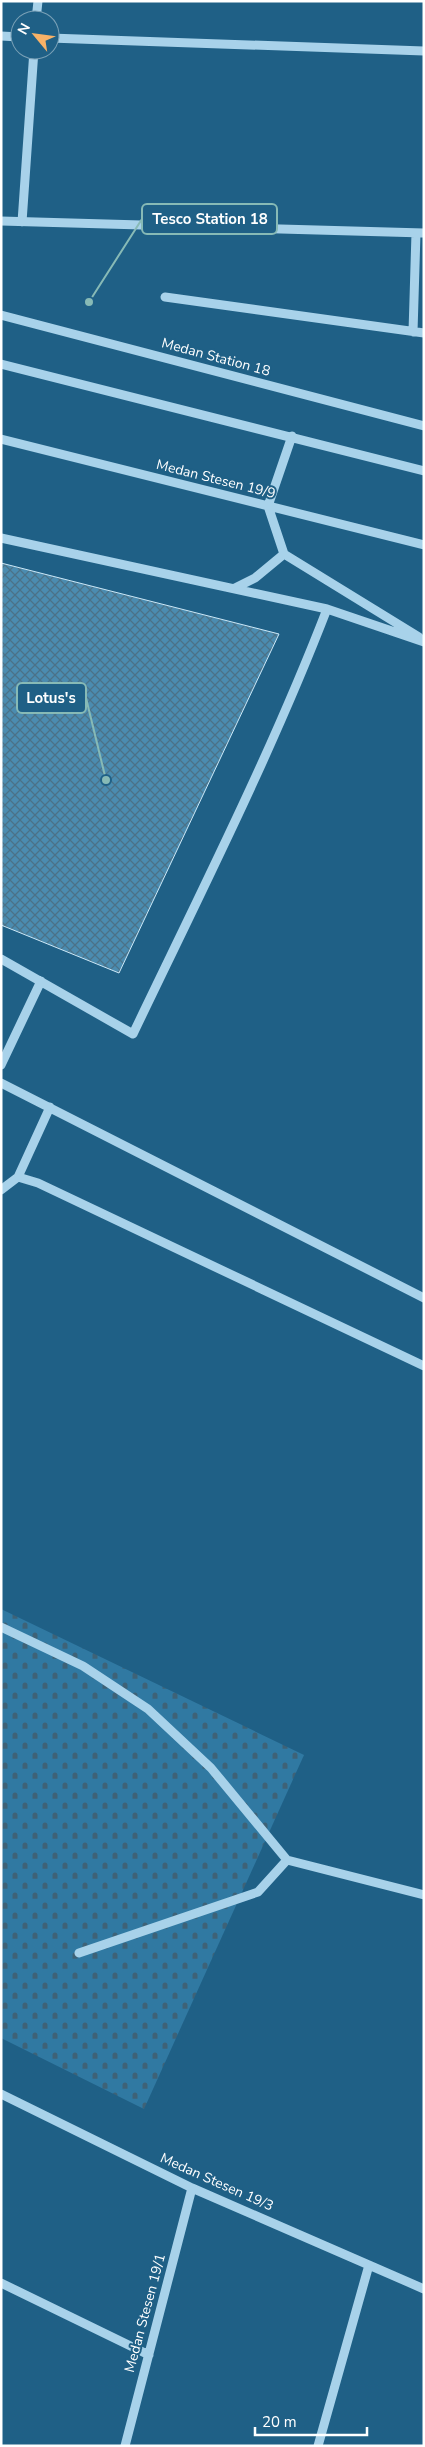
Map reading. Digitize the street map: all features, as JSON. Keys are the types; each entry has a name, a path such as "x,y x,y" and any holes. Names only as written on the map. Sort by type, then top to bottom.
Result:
{"street":[{"path":"60,38 424,51"},
{"path":"22,222 33,60"},
{"path":"1,221 420,233 413,332"},
{"path":"165,297 424,333"},
{"name":"Medan Station 18","path":"1,315 424,426"},
{"path":"1,364 292,436 424,471"},
{"path":"292,436 268,506 284,554 424,641"},
{"name":"Medan Stesen 19/9","path":"1,439 424,544"},
{"path":"1,538 327,609 424,641"},
{"path":"235,588 255,578 284,554"},
{"path":"1,958 133,1034 257,772 304,668 327,609"},
{"path":"1,1065 41,981"},
{"path":"1,1083 424,1298"},
{"path":"1,1190 18,1177 50,1108"},
{"path":"18,1177 38,1183 424,1366"},
{"path":"1,1627 83,1666 148,1709 211,1768 287,1860 424,1895"},
{"path":"78,1953 258,1892 287,1860"},
{"name":"Medan Stesen 19/3","path":"1,2094 192,2188 424,2289"},
{"name":"Medan Stesen 19/1","path":"125,2446 192,2188"},
{"path":"318,2446 369,2265"},
{"path":"1,2283 149,2355"}],"green space":[{"path":"1,1609 304,1755 144,2109 1,2038"}],"building":[{"path":"1,563 279,634 119,973 1,925"}],"place":[{"name":"Tesco Station 18","path":"89,302"},
{"name":"Lotus's","path":"106,780"}]}
